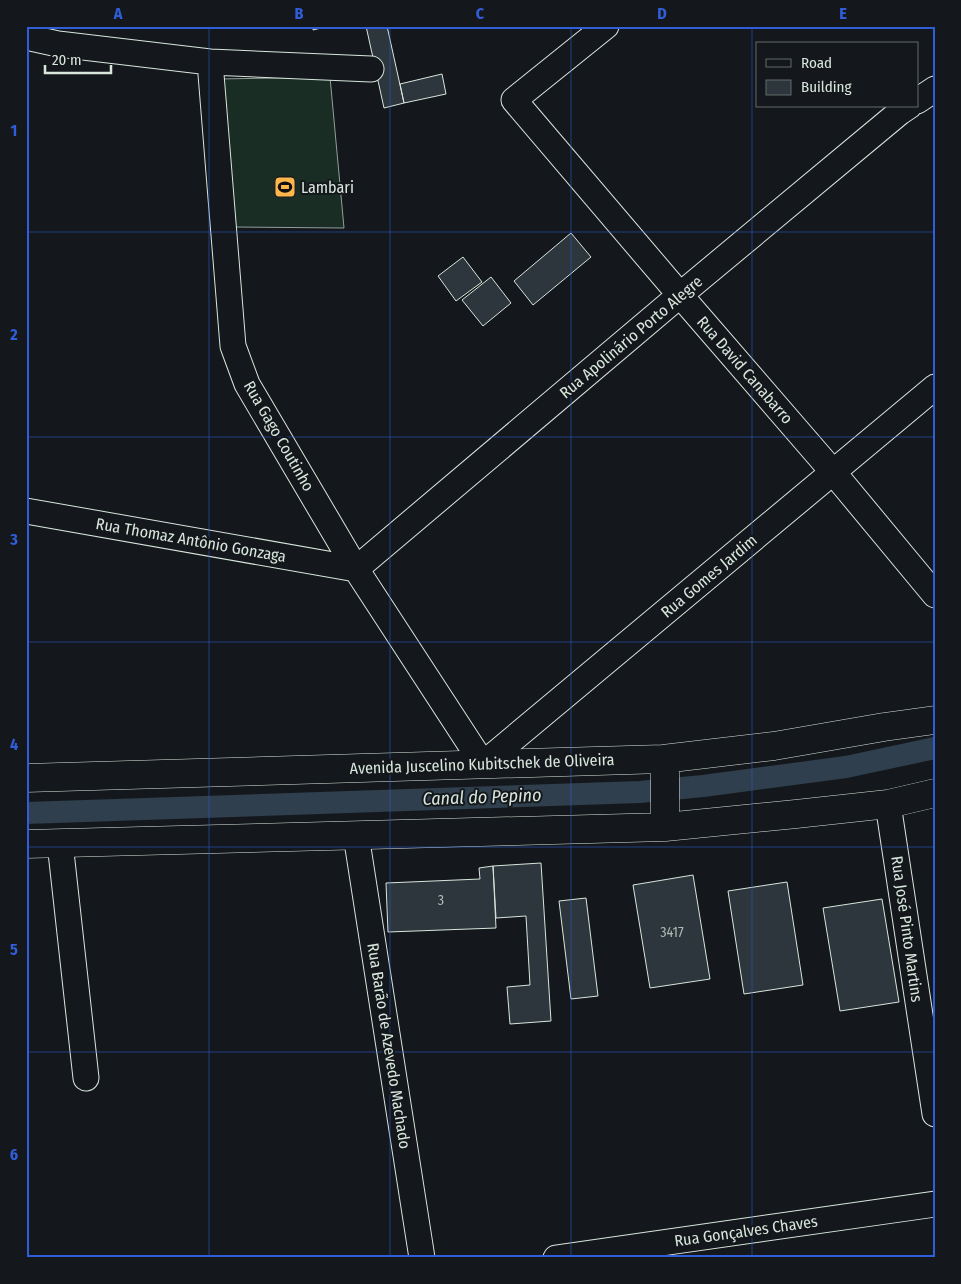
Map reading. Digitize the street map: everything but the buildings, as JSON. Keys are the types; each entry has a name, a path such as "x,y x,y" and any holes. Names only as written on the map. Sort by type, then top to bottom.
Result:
{"main road":[{"name":"Avenida Juscelino Kubitschek de Oliveira","path":"26,778 483,764 664,766 884,727 935,720"},
{"path":"664,766 665,820"},
{"path":"26,844 356,835 796,814 888,804 935,793"}],"street":[{"name":"Rua David Canabarro","path":"606,26 514,100 833,472 935,595"},
{"path":"26,37 58,44 210,62 372,69"},
{"name":"Rua Gago Coutinho","path":"210,62 233,346 247,384 356,570 483,764"},
{"path":"918,99 935,89"},
{"name":"Rua Apolinário Porto Alegre","path":"356,570 680,295 906,108"},
{"name":"Rua Gomes Jardim","path":"483,764 935,387"},
{"name":"Rua Thomaz Antônio Gonzaga","path":"26,511 356,570"},
{"name":"Rua José Pinto Martins","path":"888,804 935,1114"},
{"name":"Rua Barão de Azevedo Machado","path":"356,835 422,1258"},
{"path":"60,843 86,1078"},
{"name":"Rua Gonçalves Chaves","path":"556,1258 935,1204"}],"green space":[{"name":"Lambari","path":"330,77 344,228 233,227 219,79"}],"waterway":[{"name":"Canal do Pepino","path":"26,813 640,792 703,786 846,767 935,748"}],"place":[{"name":"Lambari","path":"285,187"}]}
